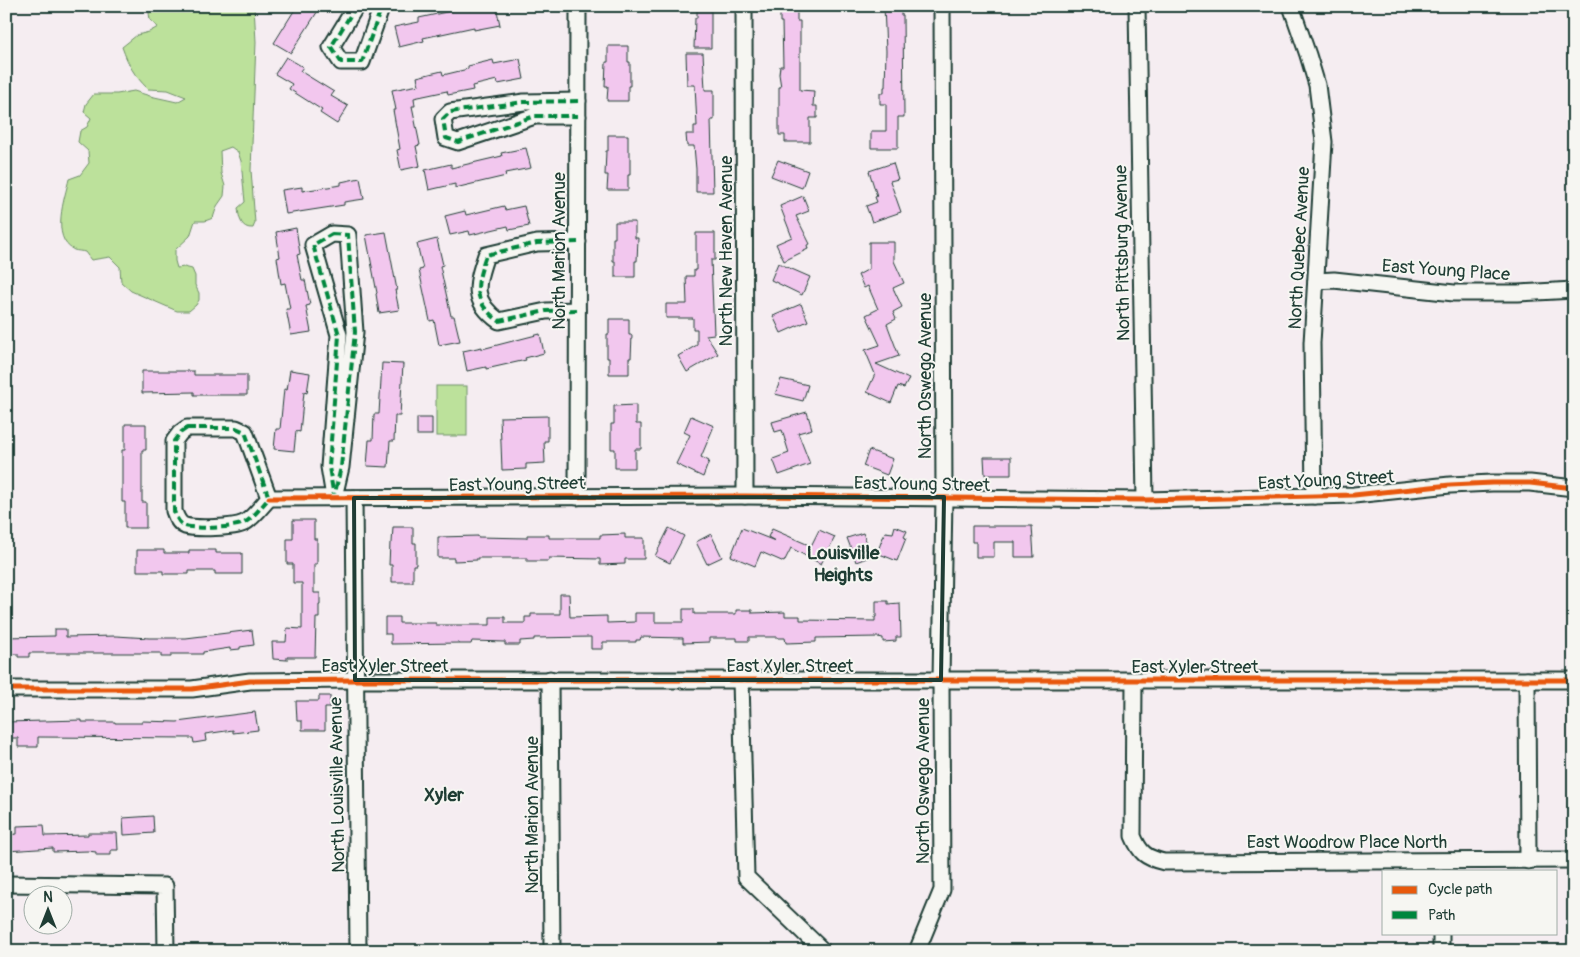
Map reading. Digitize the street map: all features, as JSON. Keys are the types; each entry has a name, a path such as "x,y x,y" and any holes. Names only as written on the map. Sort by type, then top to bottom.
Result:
{"street":[{"path":"356,6 331,47 341,62 362,62 382,6"},
{"name":"North Marion Avenue","path":"576,497 578,6"},
{"name":"North New Haven Avenue","path":"744,6 745,496"},
{"name":"North Oswego Avenue","path":"917,951 942,890 941,680 944,498 942,6"},
{"name":"North Pittsburg Avenue","path":"1137,6 1145,500"},
{"name":"North Quebec Avenue","path":"1291,6 1317,85 1324,142 1312,343 1314,496"},
{"path":"524,102 578,109 535,116 458,142 446,138 443,119 450,112 524,102"},
{"path":"332,234 348,234 355,332 341,467 334,497 328,467 340,335 313,245 332,234"},
{"path":"577,310 546,311 499,321 487,312 479,297 477,283 486,255 537,243 578,242"},
{"name":"East Young Place","path":"1316,281 1334,280 1454,293 1518,293 1574,290"},
{"path":"187,428 236,428 245,432 269,498 244,523 233,526 184,526 177,520 174,511 174,441 187,428"},
{"name":"East Young Street","path":"269,498 745,496 1145,500 1354,495 1450,485 1492,483 1530,483 1574,488"},
{"name":"North Louisville Avenue","path":"354,498 354,680 358,951"},
{"name":"North Marion Avenue","path":"550,679 552,951"},
{"name":"East Xyler Street","path":"6,689 192,689 250,681 354,680 1574,680"},
{"path":"741,680 746,877 822,951"},
{"path":"1527,680 1528,861"},
{"name":"East Woodrow Place North","path":"1134,681 1133,836 1138,848 1150,859 1164,862 1441,866 1574,860"},
{"path":"6,884 164,886 166,951"},
{"path":"1441,934 1441,951"}],"highlighted area":[{"path":"944,497 941,680 355,680 354,498"}],"green space":[{"path":"148,6 254,6 256,42 251,170 255,223 253,228 246,227 241,222 239,215 238,208 245,202 241,161 238,152 231,147 220,151 221,173 225,186 224,196 217,206 213,218 205,221 195,221 190,236 175,250 177,268 192,269 195,276 195,285 199,293 199,300 189,311 177,311 131,291 121,282 120,267 110,257 91,260 85,252 74,250 67,244 61,227 62,206 69,179 80,175 89,163 88,151 78,142 80,131 87,127 91,118 84,112 86,104 94,94 117,94 134,91 177,102 186,97 168,90 148,89 132,70 127,59 122,47 137,35 158,27 150,20"},
{"path":"436,386 467,386 467,436 436,436"}],"building":[{"path":"297,6 321,6 291,53 274,43"},
{"path":"496,6 500,25 474,30 474,27 423,38 424,41 399,47 394,27 419,22 419,18 469,7 470,10"},
{"path":"697,6 711,6 711,48 694,48"},
{"path":"780,6 797,6 797,21 800,21 800,90 814,91 813,106 817,106 817,118 810,118 810,142 785,142 785,135 779,135 779,87 781,87 779,74 780,66 783,66"},
{"path":"884,6 901,6 901,15 903,15 904,117 898,117 898,148 871,148 871,131 886,131 886,104 880,104 880,93 884,93 885,87"},
{"path":"608,46 628,46 630,86 628,86 628,101 607,101 608,86 605,86"},
{"path":"686,53 703,53 705,90 714,90 714,120 711,120 713,192 696,192 694,146 687,146 686,134 694,134 694,126 697,126 695,85 687,85"},
{"path":"286,57 303,67 300,71 334,92 331,96 348,106 337,124 320,113 322,110 289,89 292,84 275,74"},
{"path":"520,59 524,79 498,84 497,80 472,86 473,90 448,95 447,91 414,98 415,106 412,106 420,145 416,146 420,166 401,170 397,150 400,149 393,110 396,110 392,90 419,85 417,77 442,71 443,75 493,60 494,64"},
{"path":"608,135 628,135 630,175 628,175 628,190 607,190 608,175 605,175"},
{"path":"526,148 531,168 505,173 506,176 455,188 455,184 429,190 425,170 451,164 451,168 502,156 501,153"},
{"path":"778,160 808,171 802,188 771,176"},
{"path":"893,163 898,179 890,181 901,212 872,222 866,206 877,202 875,197 877,196 869,171"},
{"path":"360,178 364,199 344,202 344,205 286,214 282,190 302,187 302,191 341,185 341,182"},
{"path":"803,196 809,211 796,216 810,244 807,245 808,249 784,261 776,244 792,237 780,206"},
{"path":"504,206 505,210 524,206 529,226 509,230 508,226 470,235 469,231 450,235 445,216 465,211 466,215"},
{"path":"615,222 635,222 635,238 638,238 635,277 615,277 613,238 615,238"},
{"path":"296,228 300,254 297,255 310,305 306,306 311,332 291,335 286,309 290,309 285,283 281,284 277,258 280,257 276,232"},
{"path":"386,232 399,310 379,313 366,235"},
{"path":"696,233 715,233 715,260 711,260 714,334 706,335 718,354 687,372 678,356 697,345 697,329 693,329 693,318 666,318 666,304 687,304 686,276 694,276 694,270 696,270"},
{"path":"437,239 443,265 440,266 451,316 454,316 460,341 439,345 434,320 430,321 419,270 423,269 417,244"},
{"path":"869,242 894,242 894,261 904,283 893,288 902,307 893,312 896,319 887,324 899,356 876,364 909,379 904,388 898,386 891,403 867,392 875,374 865,350 880,345 866,315 878,309 868,286 864,288 858,275 869,269"},
{"path":"778,263 810,277 802,295 771,280"},
{"path":"801,304 808,321 781,333 773,316"},
{"path":"609,319 629,319 629,335 632,335 629,374 609,374 607,334 609,334"},
{"path":"540,334 544,353 525,358 526,360 486,369 486,367 467,371 463,351 482,347 482,349"},
{"path":"382,363 403,364 400,416 395,416 394,441 390,441 388,467 367,466 369,440 373,440 374,414 379,414"},
{"path":"290,370 310,373 307,393 304,392 300,432 296,431 294,451 274,449 276,429 280,429 284,389 287,390"},
{"path":"142,371 194,371 194,375 247,375 247,395 194,395 194,392 142,393"},
{"path":"781,379 808,385 803,401 775,394"},
{"path":"636,405 636,424 641,424 641,449 635,449 635,468 615,468 615,449 611,449 611,424 614,424 614,406"},
{"path":"807,412 812,429 798,433 810,464 779,475 773,459 789,453 782,430 775,432 772,422"},
{"path":"548,416 548,441 544,441 545,463 526,464 526,469 502,470 500,417"},
{"path":"691,416 714,426 701,457 709,461 703,477 676,464 690,435 684,432"},
{"path":"417,418 432,418 432,435 417,435"},
{"path":"125,424 146,424 146,450 142,450 142,502 146,502 146,528 125,528 125,502 122,502 122,450 125,450"},
{"path":"869,450 893,459 887,475 863,466"},
{"path":"984,457 1011,457 1011,475 985,475"},
{"path":"293,520 314,520 314,539 317,539 317,564 314,564 314,593 320,593 319,618 316,618 315,657 287,657 287,660 273,659 272,642 286,642 287,628 302,629 302,583 293,583 293,564 287,564 287,539 293,539"},
{"path":"895,526 907,531 897,561 877,553 885,532 893,533"},
{"path":"972,526 1032,526 1034,557 1015,557 1015,542 994,542 994,557 976,557 976,542 972,542"},
{"path":"393,527 413,527 413,543 416,543 416,565 413,565 413,582 392,582 392,565 389,565"},
{"path":"669,528 684,536 670,563 655,556"},
{"path":"742,528 775,541 768,537 772,529 811,546 819,530 835,537 821,564 791,548 784,562 761,552 755,566 731,556"},
{"path":"863,533 872,556 856,562 847,538"},
{"path":"625,534 625,538 644,538 644,559 625,559 625,564 600,565 600,559 549,558 549,561 527,561 527,558 477,558 477,560 454,561 454,558 438,558 438,537 527,538 527,535 549,535 549,538 600,538 600,535"},
{"path":"711,534 722,557 707,564 696,542"},
{"path":"137,550 164,550 164,553 189,553 189,550 216,550 216,553 242,553 242,574 215,574 215,571 189,571 189,574 163,574 163,571 137,571"},
{"path":"560,594 569,594 570,617 607,616 607,623 635,622 635,613 655,613 655,622 683,622 683,609 694,609 694,614 736,614 736,610 752,610 752,613 785,612 785,616 800,616 800,620 875,621 876,601 888,601 888,604 900,603 901,637 896,637 896,641 883,642 883,638 878,637 816,638 816,642 786,643 785,638 749,637 749,641 737,641 737,638 709,638 709,642 683,643 683,638 641,637 636,642 603,642 603,649 591,649 591,637 534,638 534,640 520,641 520,645 505,645 505,642 472,641 471,644 391,644 391,634 385,634 385,617 399,617 399,623 436,623 436,625 490,625 490,617 505,617 505,623 525,623 525,617 531,617 531,614 560,614"},
{"path":"55,629 66,629 66,637 116,636 149,638 186,638 252,630 254,645 240,647 240,649 230,650 230,648 203,652 203,654 171,654 171,657 161,657 161,653 29,653 29,657 18,657 18,654 6,654 6,637 55,636"},
{"path":"319,696 330,696 330,708 325,708 325,730 302,730 302,721 297,721 296,701 319,701"},
{"path":"255,712 258,730 233,733 233,730 205,734 206,741 194,743 193,738 38,737 38,747 18,747 18,738 6,738 6,722 82,720 82,722 115,723 142,723 142,721 177,722"},
{"path":"153,816 154,833 124,835 123,818"},
{"path":"44,825 45,836 117,833 118,850 111,850 111,855 96,855 96,852 88,851 53,852 53,848 6,851 6,835 17,834 17,826"}],"marked path":[{"path":"356,6 331,47 341,62 362,62 382,6"},
{"path":"578,101 524,102 450,112 443,119 446,138 458,142 535,116 578,116"},
{"path":"332,234 348,235 355,332 341,467 334,497 329,467 339,335 313,245 332,234"},
{"path":"577,310 546,311 499,321 490,314 480,299 478,284 486,255 537,243 578,242"},
{"path":"187,428 236,428 245,432 269,498 244,523 224,527 197,528 185,526 178,520 174,511 174,441 187,428"}],"cycle path":[{"path":"269,498 745,496 1145,500 1354,495 1450,485 1492,483 1530,483 1574,488"},
{"path":"6,689 192,689 250,681 355,680 1574,680"}],"district":[{"name":"Louisville Heights","path":"843,563"},
{"name":"Xyler","path":"444,794"}]}
